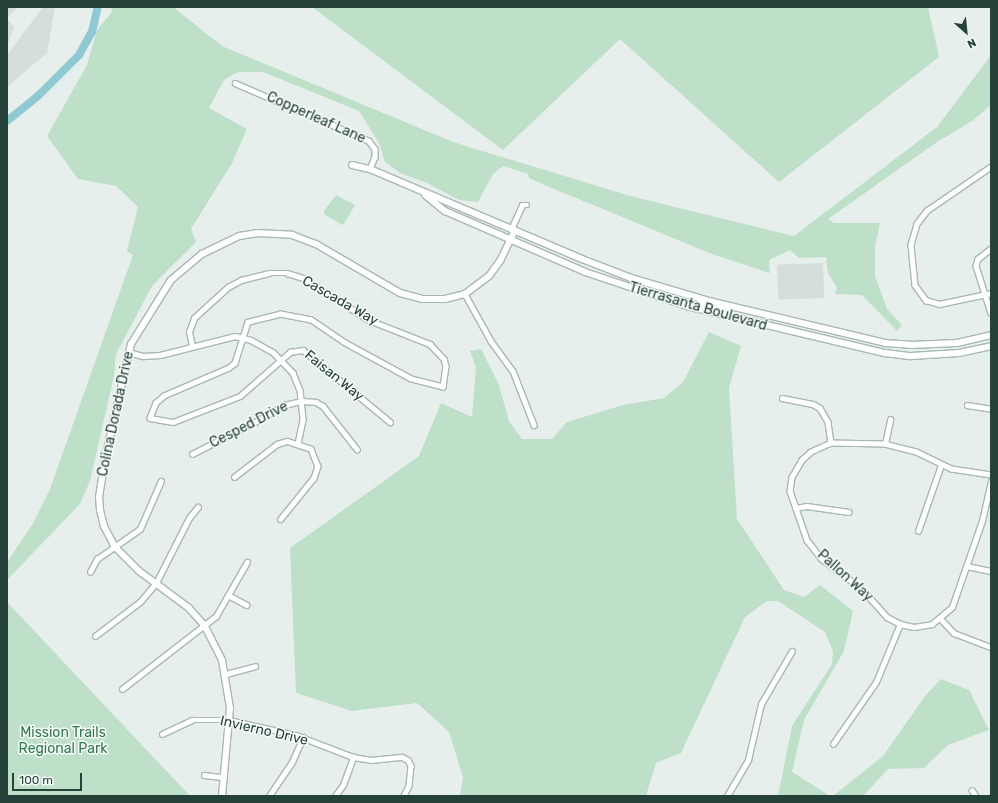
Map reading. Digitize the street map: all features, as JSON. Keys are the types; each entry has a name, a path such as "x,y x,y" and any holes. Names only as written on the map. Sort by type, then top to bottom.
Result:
{"street":[{"name":"Copperleaf Lane","path":"235,83 369,141 375,149 375,158 370,168"},
{"name":"Tierrasanta Boulevard","path":"352,165 370,168 422,193 443,198 513,230 631,278 734,308 892,343 911,345 957,343 991,335"},
{"path":"988,294 939,304 926,300 915,285 911,245 917,224 926,211 991,168"},
{"name":"Tierrasanta Boulevard","path":"422,193 445,211 585,272 695,308 885,353 911,356 959,353 991,346"},
{"path":"513,230 522,205 527,205"},
{"name":"Colina Dorada Drive","path":"222,796 229,720 226,674 222,660 205,626 189,608 139,571 115,547 104,526 99,497 128,352 137,333 165,288 187,264 226,241 257,233 292,235 316,244 400,293 422,300 445,299 465,294 496,269 511,239 513,230"},
{"path":"991,250 978,259 976,266 988,294 991,313"},
{"name":"Cascada Way","path":"192,346 189,332 194,318 228,287 255,275 287,273 303,278 369,320 430,344 444,359 446,366 443,387 412,378 345,343 320,324 291,315 280,314 248,322 242,338"},
{"path":"465,294 491,341 513,371 534,425"},
{"path":"695,308 700,304 723,309 734,308"},
{"path":"128,352 160,355 224,337 242,338 273,352 293,373 302,401 303,420 298,443"},
{"name":"Faisan Way","path":"242,338 237,358 229,368 164,396 156,403 150,418 173,422 240,396 252,388 281,359 294,350 304,350 310,353 390,422"},
{"path":"782,398 813,404 820,408 828,422 831,443"},
{"name":"Cesped Drive","path":"192,454 259,420 284,405 302,401 316,402 323,406 357,449"},
{"path":"967,405 991,409"},
{"path":"885,444 890,420"},
{"path":"234,477 277,444 287,441 298,443 311,449 318,466 314,478 280,519"},
{"name":"Pallon Way","path":"900,624 887,616 847,576 822,558 807,540 790,491 797,467 811,452 831,443 885,444 916,452 941,465 991,475"},
{"path":"918,531 941,465"},
{"path":"90,572 97,559 140,529 161,481"},
{"path":"833,744 876,682 900,624 914,627 926,626 941,619 952,607 982,521 991,481"},
{"path":"795,508 807,506 849,512"},
{"path":"95,636 140,602 156,583 189,518 198,507"},
{"path":"122,689 216,616 247,562"},
{"path":"966,566 991,571"},
{"path":"228,594 248,605"},
{"path":"941,619 954,633 991,647"},
{"path":"727,796 748,760 761,704 792,651"},
{"path":"226,674 255,666"},
{"name":"Invierno Drive","path":"162,734 192,720 229,720 303,738 353,757 371,760 402,758 408,760 411,766 409,786 404,796"},
{"path":"269,796 292,762 303,738"},
{"path":"335,796 343,785 353,757"},
{"path":"204,775 224,777"},
{"path":"972,790 976,796"}],"shaded area":[{"path":"7,7 18,7 7,18"},
{"path":"43,7 55,7 47,53 7,87 7,55"},
{"path":"7,18 14,27 7,47"},
{"path":"823,263 824,298 778,300 777,265"}],"green space":[{"path":"111,7 173,7 222,46 453,142 630,196 794,236 937,127 991,55 991,105 972,121 937,142 828,219 834,223 880,223 875,247 875,276 887,309 902,325 897,331 862,295 835,294 837,288 828,273 826,257 799,258 790,250 769,260 770,273 712,254 542,184 529,178 528,174 503,166 493,174 478,202 459,200 427,183 400,173 385,162 379,143 359,111 263,72 238,72 224,80 209,108 247,129 232,163 191,229 196,242 152,286 116,354 114,376 90,481 80,504 7,580 7,562 32,525 50,489 133,255 127,251 138,207 116,186 78,179 47,136 87,65 97,30 112,12"},
{"path":"312,7 928,7 939,57 779,182 620,39 503,150"},
{"path":"336,195 355,205 343,225 325,215 324,211"},
{"path":"709,332 741,346 729,388 737,519 784,590 804,597 820,585 853,611 844,651 804,720 792,772 830,796 778,796 792,726 832,664 833,652 825,632 778,601 767,601 745,617 681,753 656,763 646,796 460,796 463,777 449,732 417,703 352,711 296,693 290,548 419,456 441,403 472,417 476,367 470,351 481,349 499,385 509,421 522,439 552,439 567,422 623,405 664,398 683,382"},
{"name":"Mission Trails Regional Park","path":"7,602 190,796 7,796"},
{"path":"941,679 969,690 989,730 948,745 924,768 888,769 863,796 833,796 883,756 925,696"}],"waterway":[{"path":"7,121 38,96 79,55 92,32 98,7"}]}
